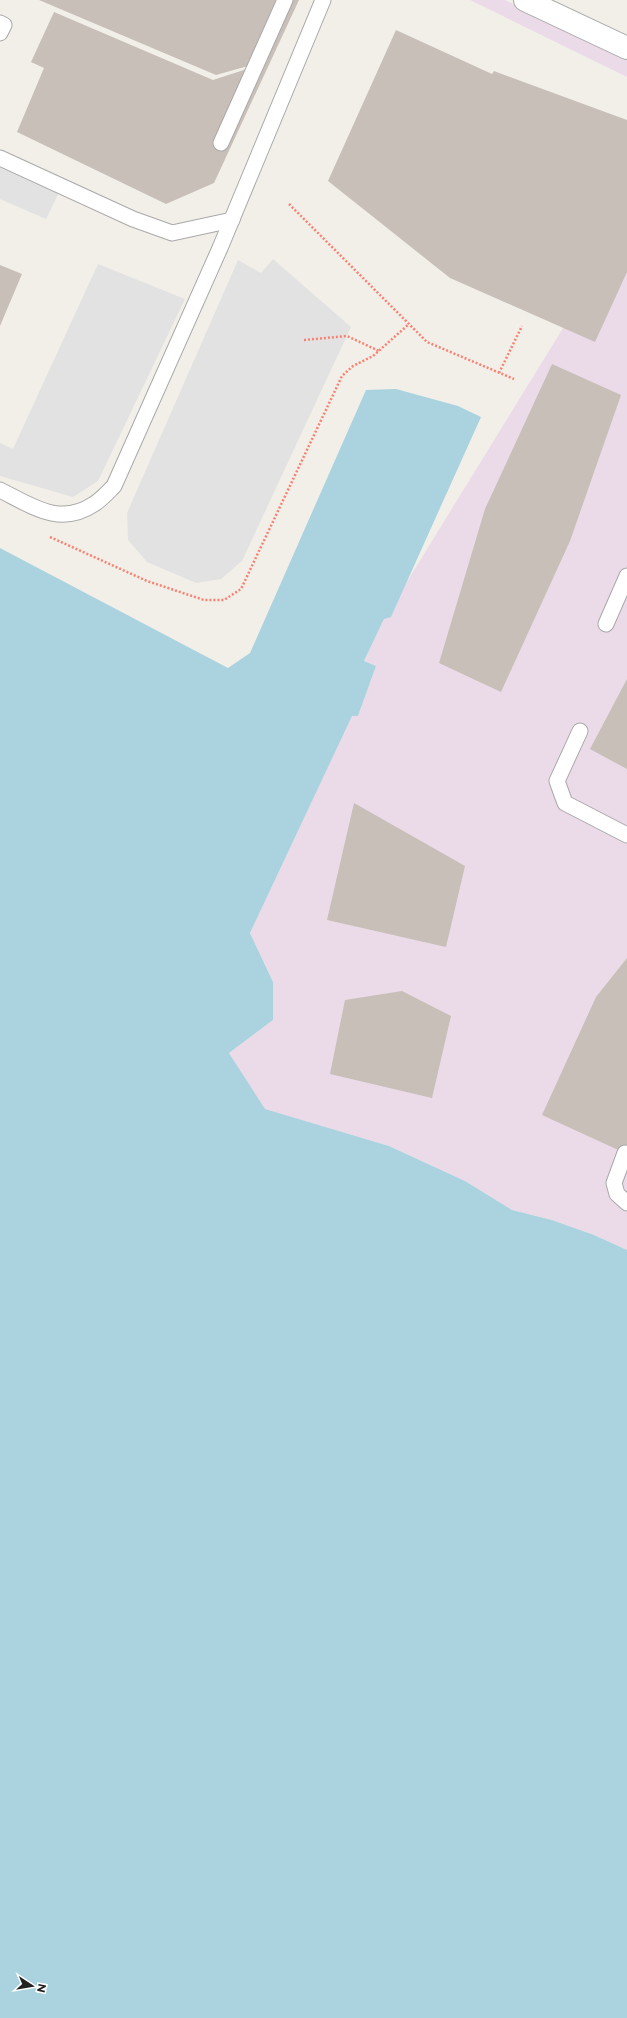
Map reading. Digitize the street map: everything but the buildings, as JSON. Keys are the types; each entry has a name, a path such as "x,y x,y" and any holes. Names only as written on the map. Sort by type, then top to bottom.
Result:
{"street":[{"path":"525,0 627,48"}],"lane":[{"path":"222,143 286,0"},
{"path":"0,490 43,512 69,515 94,504 114,486 232,220 323,0"},
{"path":"0,22 4,25 0,33"},
{"path":"0,158 133,219 172,233 232,220"},
{"path":"606,624 627,576"},
{"path":"580,731 557,781 565,803 627,835"},
{"path":"625,1153 614,1183 617,1194 627,1203"}],"path":[{"path":"289,204 427,342 514,379"},
{"path":"49,537 148,581 204,600 224,600 241,589 342,376 353,366 373,356 409,324"},
{"path":"499,373 522,326"},
{"path":"304,340 347,336 379,351"}],"shaded area":[{"path":"470,0 505,0 627,59 627,77"},
{"path":"0,158 62,186 46,219 0,199"},
{"path":"627,224 627,1250 594,1235 552,1220 512,1210 465,1181 389,1146 264,1109 229,1053 273,1020 273,982 250,933 352,715 358,716 376,666 364,661 384,619"},
{"path":"273,259 351,327 242,561 221,579 196,583 147,562 128,540 127,513 238,260 261,273"},
{"path":"98,264 185,299 98,481 73,497 0,476 0,443 13,449"}],"water":[{"path":"396,389 458,406 481,417 391,617 384,619 364,661 376,666 358,716 352,716 250,933 273,982 273,1020 229,1053 265,1109 389,1146 465,1181 512,1210 552,1220 594,1235 627,1250 627,2018 0,2018 0,548 228,668 250,653 366,390"}]}
